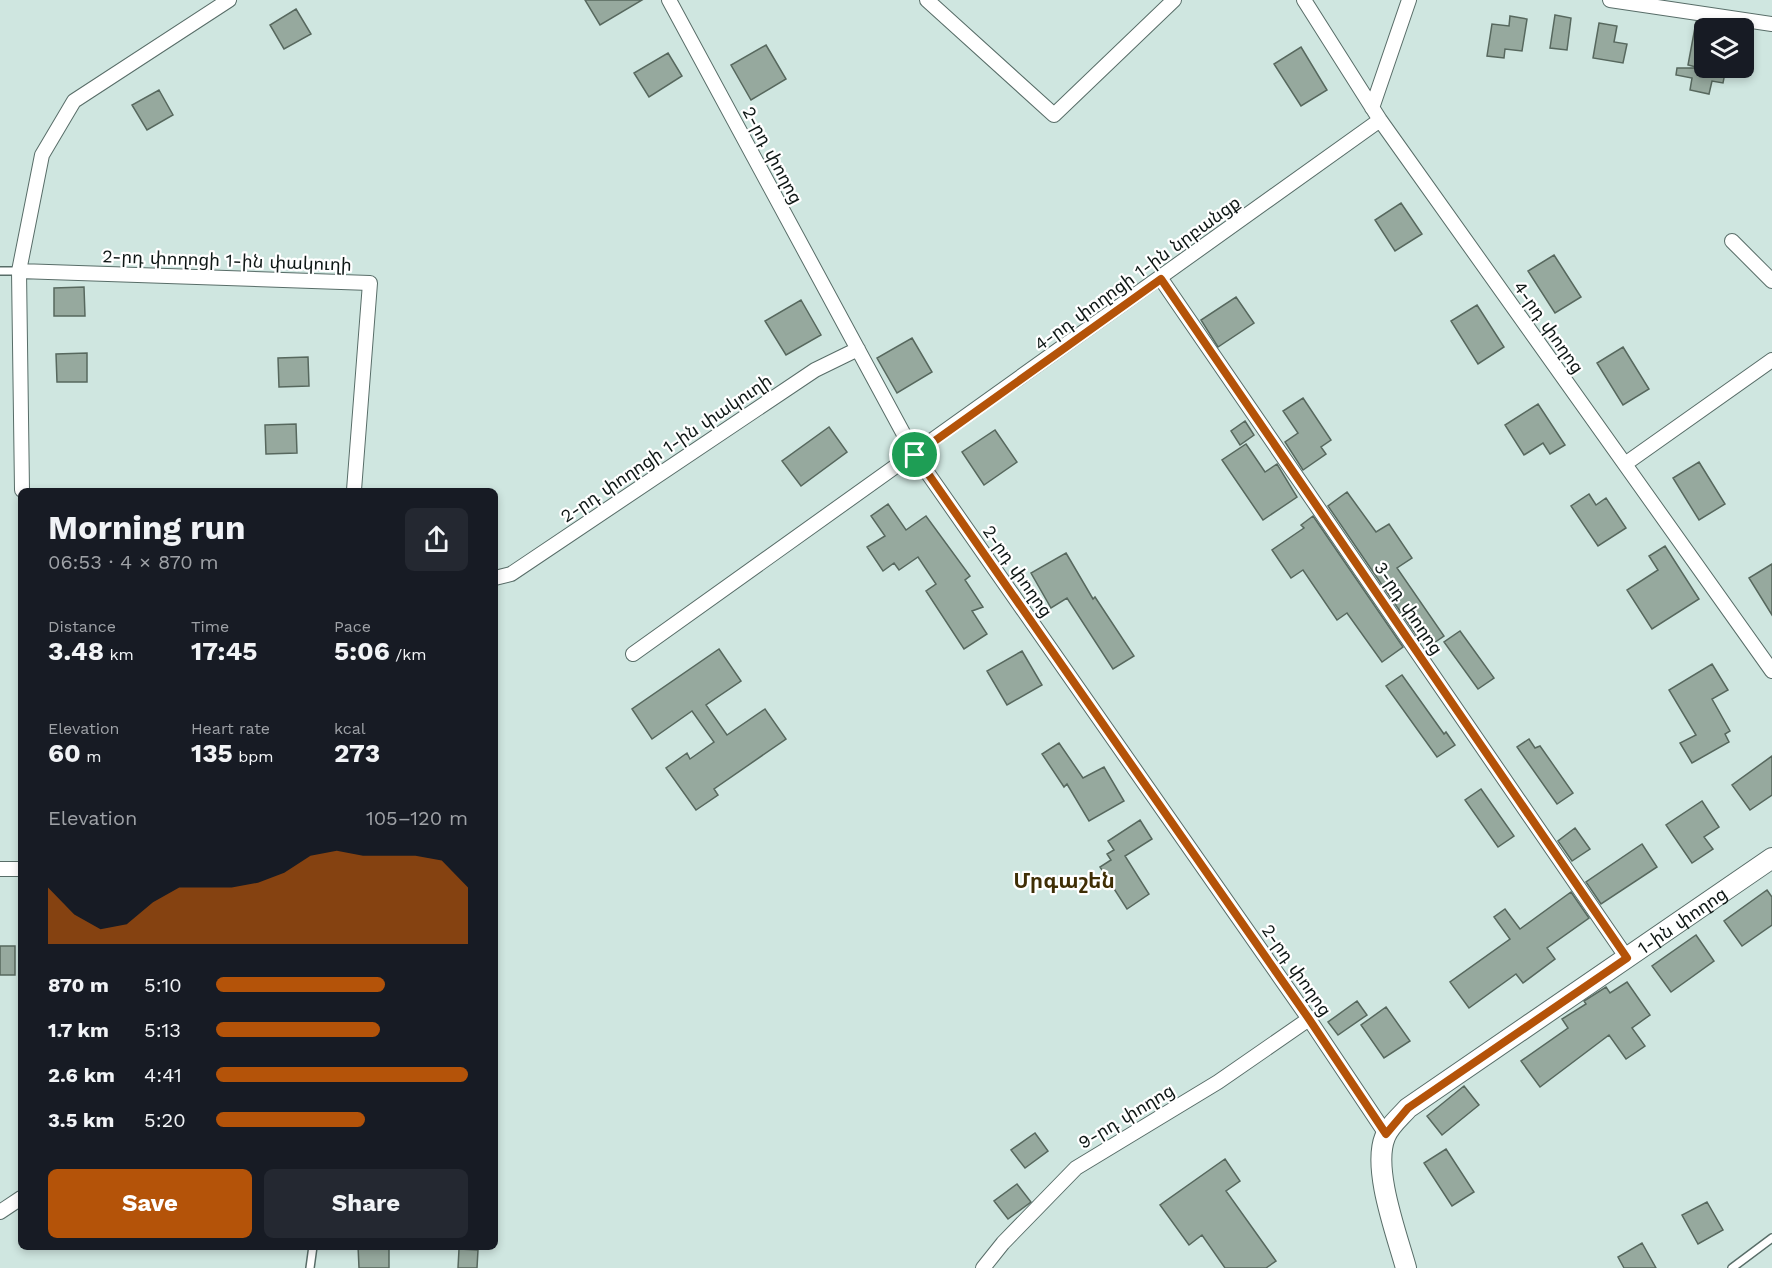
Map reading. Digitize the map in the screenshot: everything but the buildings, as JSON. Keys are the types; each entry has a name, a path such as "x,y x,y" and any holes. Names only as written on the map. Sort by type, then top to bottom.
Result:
{"main road":[{"name":"1-ին փողոց","path":"1386,1134 1408,1108 1772,858"},
{"path":"1386,1134 1382,1144 1382,1172 1406,1268"}],"street":[{"path":"22,488 19,272 42,155 74,101 229,0"},
{"name":"2-րդ փողոց","path":"669,0 915,455 1309,1019 1386,1134"},
{"path":"927,0 1054,115 1174,0"},
{"name":"4-րդ փողոց","path":"1304,0 1376,114 1772,671"},
{"path":"1376,114 1409,0"},
{"path":"1610,0 1772,24"},
{"name":"4-րդ փողոցի 1-ին նրբանցք","path":"915,455 1161,279 1376,114"},
{"path":"1732,241 1772,281"},
{"name":"2-րդ փողոցի 1-ին փակուղի","path":"19,272 370,283 354,488"},
{"name":"3-րդ փողոց","path":"1161,279 1627,958"},
{"name":"2-րդ փողոցի 1-ին փակուղի","path":"498,577 511,574 815,370 858,350"},
{"path":"1624,464 1772,360"},
{"path":"633,654 915,455"},
{"path":"0,869 18,869"},
{"name":"9-րդ փողոց","path":"983,1268 1003,1243 1076,1168 1218,1082 1309,1019"},
{"path":"0,1212 18,1200"}],"lane":[{"path":"0,271 19,272"},
{"path":"1732,1268 1772,1238"},
{"path":"310,1268 312,1250"}],"district":[{"name":"Մրգաշեն","path":"1064,880"}],"route":[{"path":"1161,279 1627,958 1408,1108 1386,1134 1309,1019 915,455 1161,279"}]}
